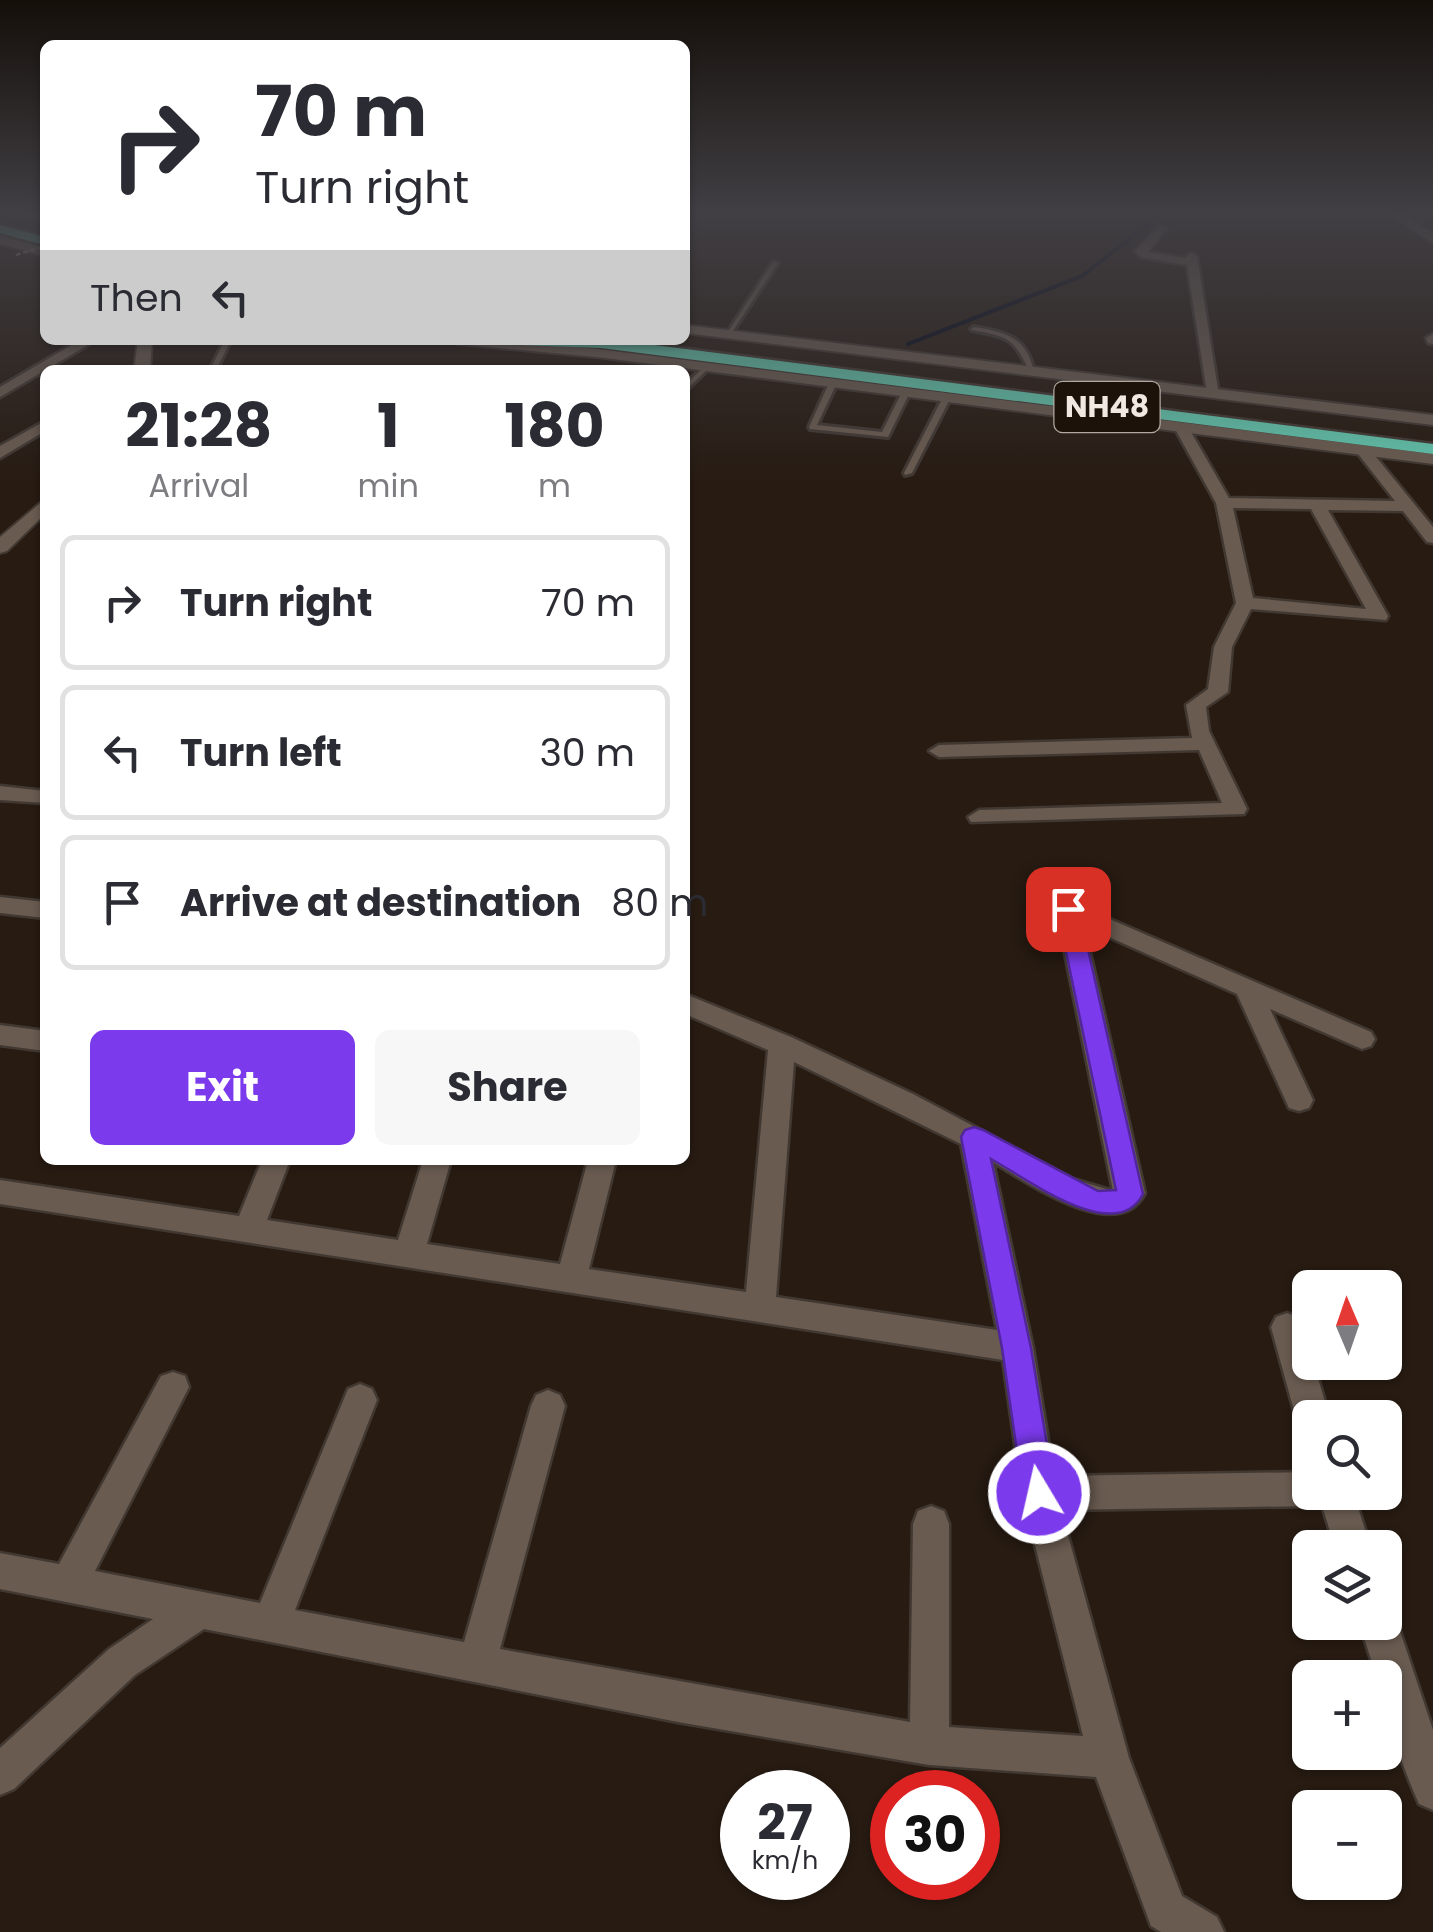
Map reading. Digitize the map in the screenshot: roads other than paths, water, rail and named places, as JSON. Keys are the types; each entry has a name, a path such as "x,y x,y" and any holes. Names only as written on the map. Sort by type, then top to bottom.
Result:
{"highway":[{"name":"NH48","path":"690,340 1433,433"},
{"name":"NH48","path":"615,345 1433,448"}],"street":[{"path":"1199,303 1214,393"},
{"path":"690,330 1433,420"},
{"path":"48,365 81,345"},
{"path":"502,345 681,365"},
{"path":"690,366 1433,459"},
{"path":"0,394 40,370"},
{"path":"0,453 40,427"},
{"path":"979,816 1236,809 1200,731 1196,705 1218,692 1223,646 1245,603 1224,503 1181,427"},
{"path":"1363,450 1433,538"},
{"path":"1224,503 1410,506"},
{"path":"1245,603 1378,616 1317,506"},
{"path":"0,547 40,509"},
{"path":"939,751 1206,744"},
{"path":"0,793 40,798"},
{"path":"0,906 40,910"},
{"path":"690,1005 782,1044 974,1137 1094,1202 1119,1204 1130,1194 1068,909 1362,1040"},
{"path":"1247,988 1300,1100"},
{"path":"0,1035 40,1040"},
{"path":"760,1307 782,1044"},
{"path":"974,1137 1017,1348 1039,1493 1109,1758 1166,1911 1202,1932"},
{"path":"248,1231 274,1165"},
{"path":"408,1256 435,1165"},
{"path":"572,1281 601,1165"},
{"path":"0,1192 1017,1348"},
{"path":"1288,1327 1308,1400"},
{"path":"68,1585 172,1387"},
{"path":"271,1622 360,1400"},
{"path":"478,1662 548,1406"},
{"path":"1039,1493 1292,1490"},
{"path":"929,1744 931,1524"},
{"path":"0,1571 678,1703 929,1744 1109,1758"},
{"path":"0,1775 122,1662 202,1609"},
{"path":"1384,1640 1433,1790"}],"lane":[{"path":"728,334 748,303"},
{"path":"974,329 1012,337 1020,344 1032,371"},
{"path":"690,384 708,368"},
{"path":"833,383 813,426 885,435 906,392"},
{"path":"908,473 947,397"}],"waterway":[{"path":"908,344 1013,303"}]}
